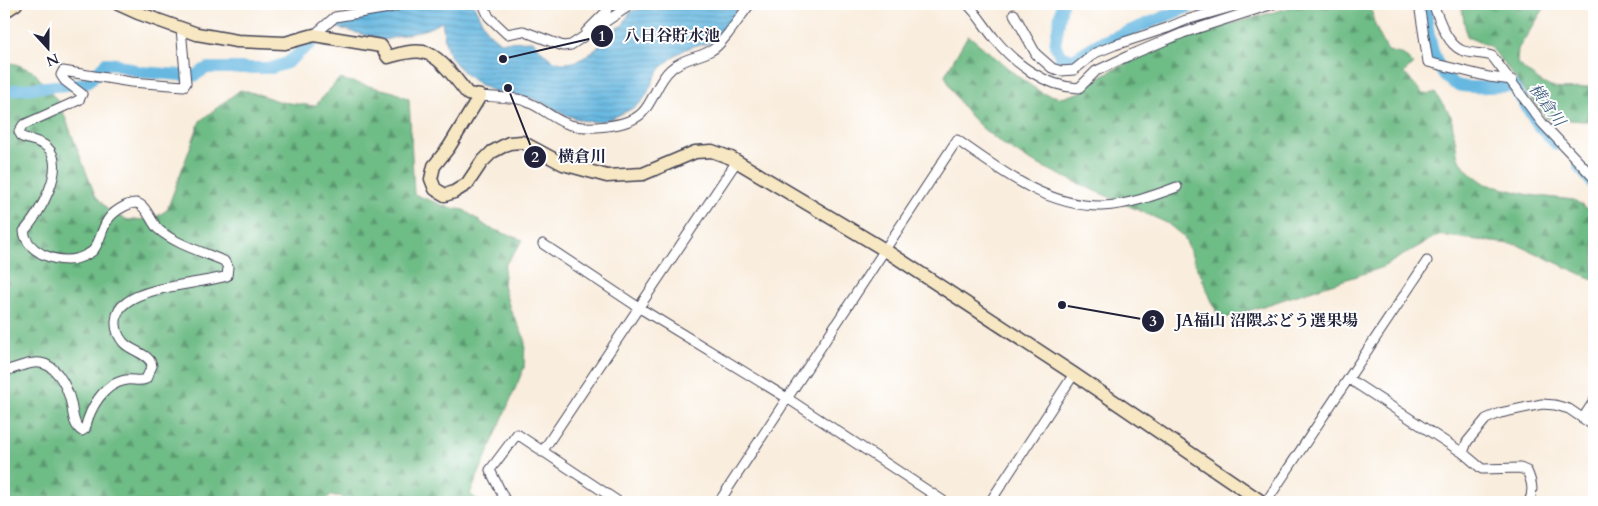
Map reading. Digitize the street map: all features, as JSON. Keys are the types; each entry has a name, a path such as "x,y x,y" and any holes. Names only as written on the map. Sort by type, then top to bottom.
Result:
{"street":[{"path":"4,12 16,4"},
{"path":"118,4 197,34 237,41 271,43 285,43 314,35 336,17 403,4"},
{"path":"483,4 488,17 507,34 523,32 563,46 577,42 632,4"},
{"path":"577,42 606,12 609,4"},
{"path":"314,35 381,46 388,58 404,53 422,52 433,55 468,94 521,100 536,105 564,123 574,126 607,126 633,120 642,112 659,82 668,71 686,59 713,50 750,4"},
{"path":"967,4 977,13 992,36 1012,59 1049,82 1079,88 1096,71 1128,56 1183,34 1273,4"},
{"path":"1014,14 1036,54 1052,68 1074,70 1095,53 1115,45 1186,20 1242,4"},
{"path":"1419,4 1428,62 1489,77 1512,80"},
{"path":"1433,4 1446,33 1453,43 1460,49 1492,56 1512,80 1543,124 1594,178"},
{"path":"4,371 35,362 46,364 54,370 63,382 74,419 78,429 82,431 85,429 87,419 95,402 103,393 119,382 129,379 140,381 146,379 152,366 149,359 130,348 118,333 115,324 117,314 122,307 127,302 141,295 227,276 228,267 224,261 183,244 159,229 141,205 136,203 125,206 110,216 95,249 69,261 56,259 41,253 29,243 24,235 24,231 43,205 50,190 54,174 54,162 46,146 22,137 19,132 23,125 82,97 82,94 64,81 61,75 63,71 131,82 184,86 186,82 181,29"},
{"path":"480,96 449,147 434,166 431,179 435,189 445,195 467,184 480,163 492,152 509,143 522,142 563,164 606,176 644,174 695,152 712,151 737,161 885,250 1074,374 1262,502"},
{"path":"719,502 957,140 1001,170 1040,192 1063,201 1103,206 1125,203 1177,188"},
{"path":"542,452 737,161"},
{"path":"543,244 638,307 787,398 945,502"},
{"path":"1266,502 1428,262"},
{"path":"990,502 1074,374"},
{"path":"1349,379 1462,453 1482,469 1520,468 1527,471 1531,480 1532,494 1529,502"},
{"path":"1583,418 1594,401"},
{"path":"1462,453 1467,442 1486,419 1500,413 1542,404 1568,409 1594,426"},
{"path":"506,502 490,470 517,434 619,502"}],"green space":[{"path":"1295,4 1372,4 1374,22 1388,51 1404,55 1413,64 1404,73 1423,94 1435,93 1451,116 1458,158 1469,172 1486,184 1529,195 1574,200 1594,213 1594,280 1518,245 1438,235 1381,268 1220,320 1184,237 1167,223 1039,165 1001,143 968,114 955,96 945,75 968,35 1020,78 1042,93 1062,98 1081,92 1101,76 1121,66 1199,33 1285,9"},
{"path":"1458,4 1547,4 1518,49 1517,63 1539,81 1554,88 1564,89 1594,85 1594,121 1546,118 1491,47 1467,37 1461,5"},
{"path":"4,62 16,64 34,72 60,104 95,195 110,212 128,220 153,219 167,210 200,121 240,90 280,102 315,106 339,79 394,92 409,99 414,194 447,207 464,210 489,228 523,240 505,265 503,285 510,309 525,339 524,368 470,494 480,502 346,502 341,496 330,496 322,502 4,502"}],"water":[{"path":"409,4 473,4 487,31 500,42 533,41 553,60 566,63 579,60 591,53 611,32 623,25 630,12 641,9 656,9 665,4 742,4 712,42 686,49 665,64 658,72 640,103 612,118 594,122 569,116 533,99 497,92 474,81 450,55 446,45 442,22 427,29 384,40 335,27 343,21 405,8"}],"waterway":[{"name":"横倉川","path":"1062,4 1055,45 1061,57 1073,59 1099,43 1196,4"},
{"name":"横倉川","path":"1426,4 1427,24 1432,48 1436,60 1447,78 1455,84 1467,87 1513,86 1539,126 1556,144"},
{"name":"横倉川","path":"4,91 87,83 106,63 116,64 140,72 194,76 207,68 272,68 287,63 311,43"},
{"name":"横倉川","path":"1579,167 1594,185"}],"place":[{"name":"八日谷貯水池","path":"503,59"},
{"name":"横倉川","path":"508,88"},
{"name":"JA福山 沼隈ぶどう選果場","path":"1062,305"}]}
